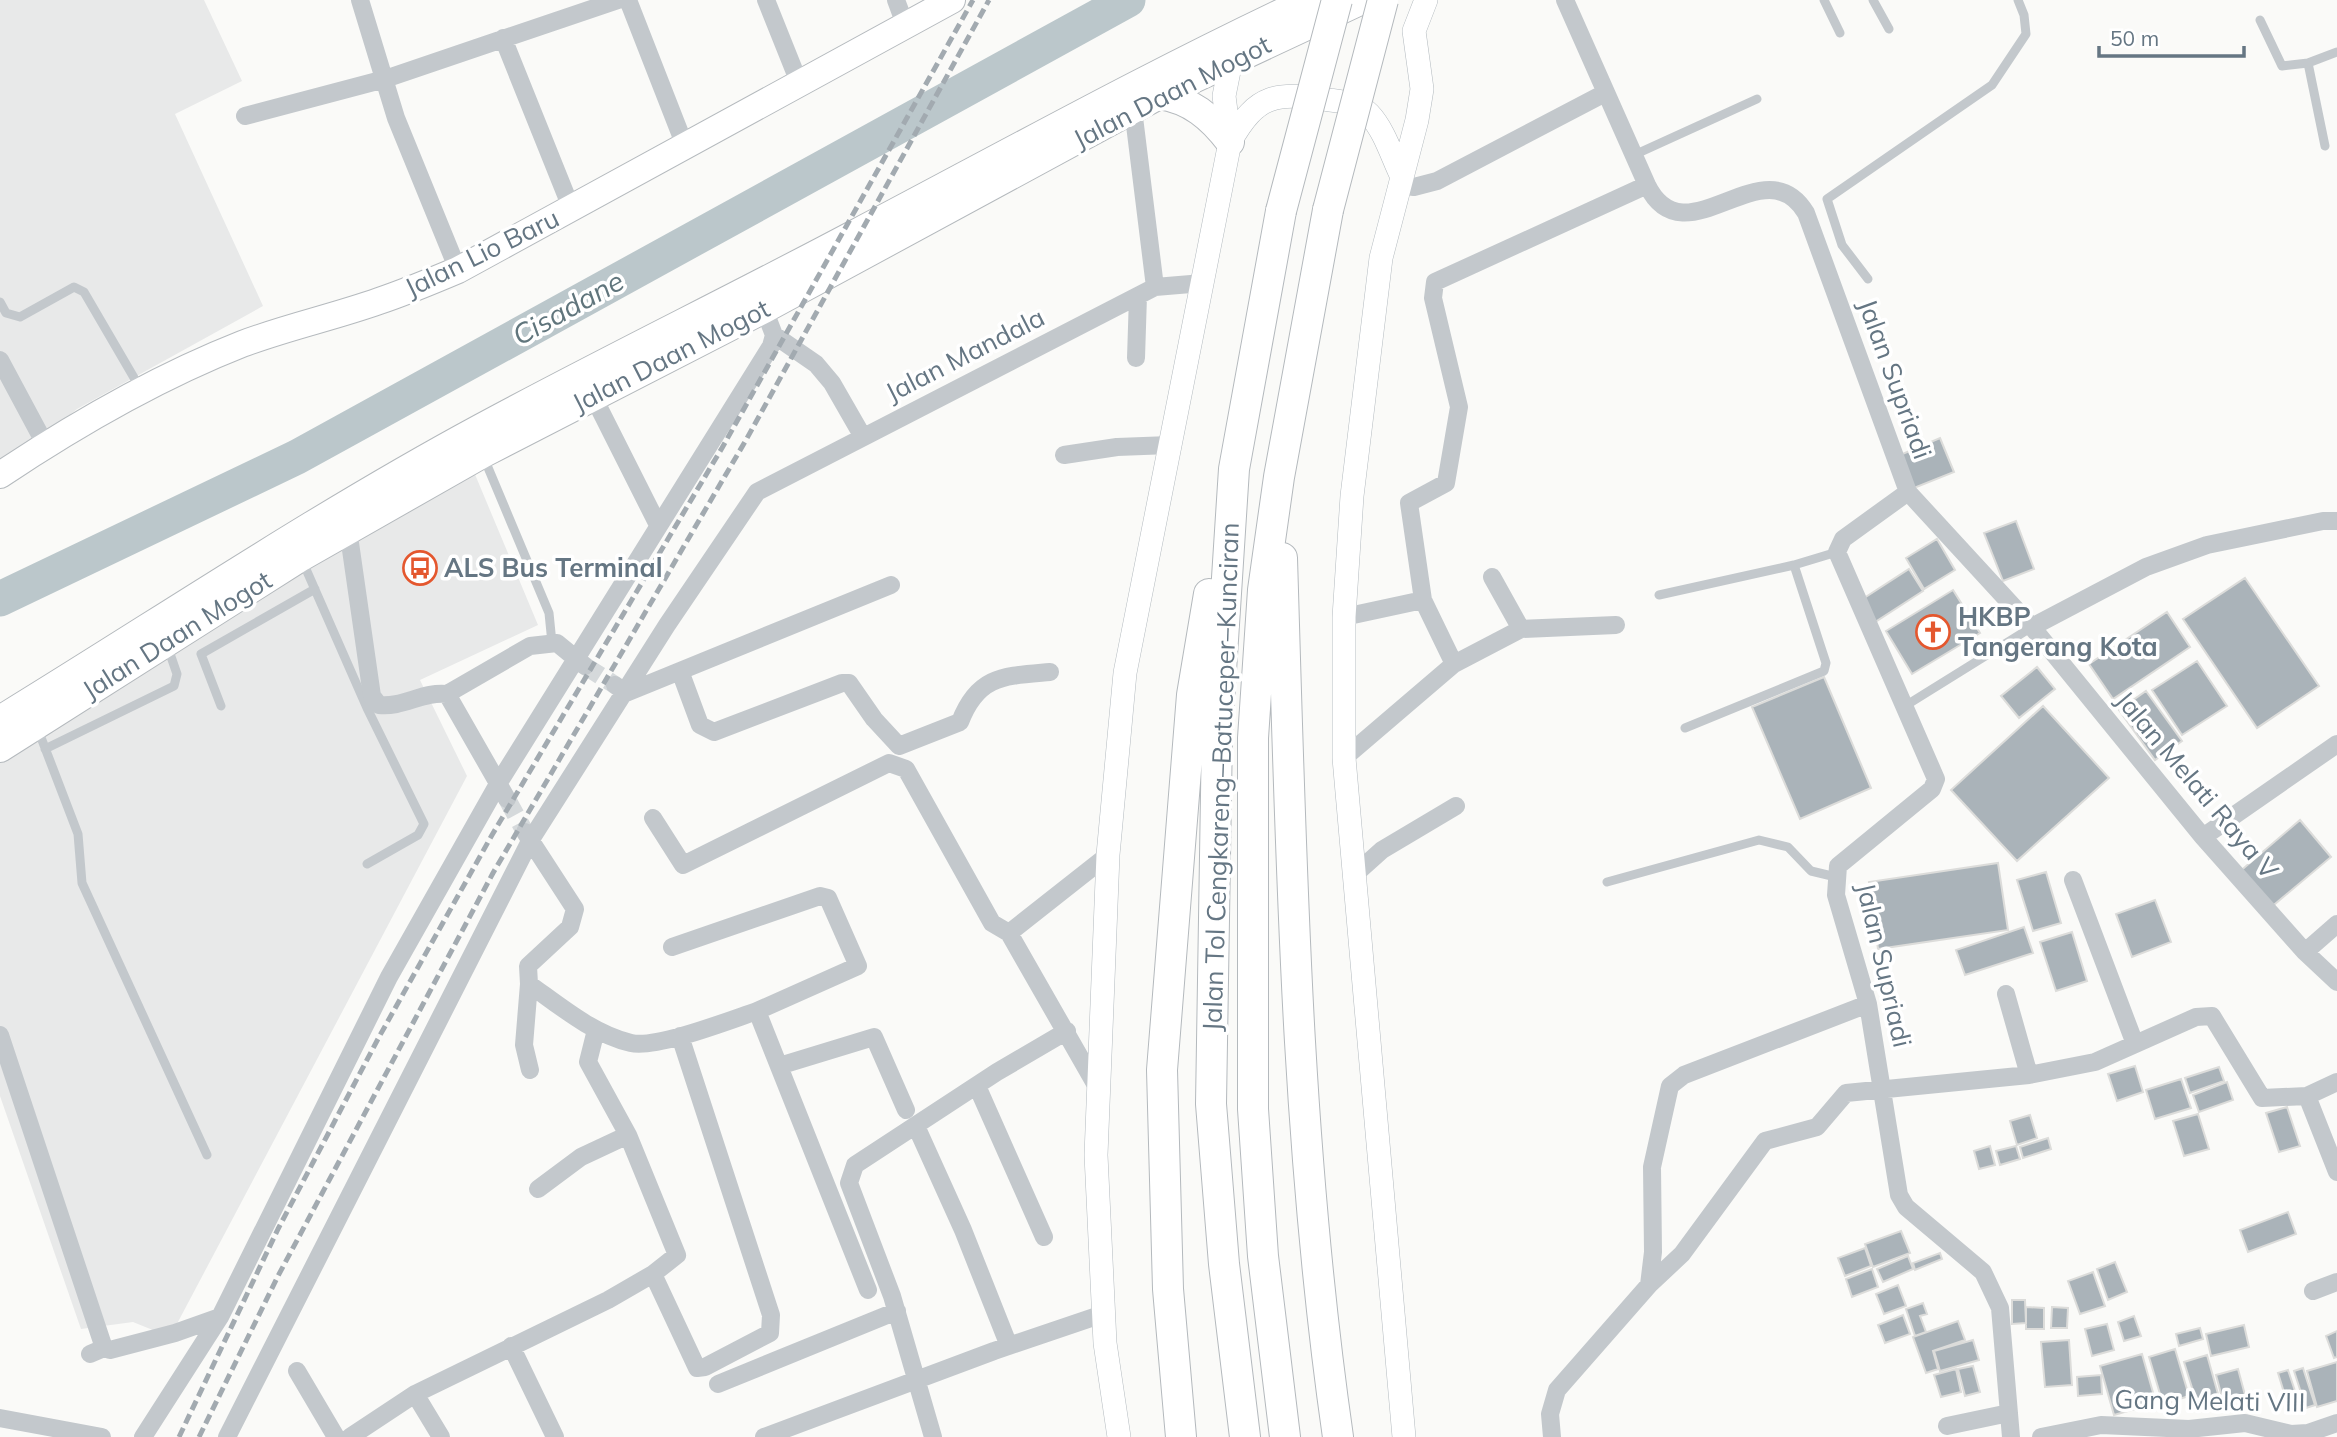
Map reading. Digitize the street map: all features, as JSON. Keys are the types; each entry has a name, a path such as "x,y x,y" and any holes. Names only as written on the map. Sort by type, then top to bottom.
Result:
{"highway":[{"name":"Jalan Daan Mogot","path":"0,720 235,572 481,428 855,234 1143,79 1308,0"},
{"name":"Jalan Tol Cengkareng–Batuceper–Kunciran","path":"1245,1437 1224,1264 1210,1065 1217,733 1234,469 1282,211 1337,0"},
{"name":"Jalan Daan Mogot","path":"0,748 41,737 165,641 348,529 482,454 764,309 1159,95 1362,0"},
{"name":"Jalan Tol Cengkareng–Batuceper–Kunciran","path":"1285,1437 1263,1256 1251,1054 1256,680 1263,590 1279,477 1328,210 1383,0"},
{"path":"1159,95 1179,99 1197,109 1213,120 1230,142"},
{"path":"1181,1437 1168,1289 1162,1070 1192,695 1218,541 1234,469"},
{"path":"1279,477 1296,1011 1317,1258 1338,1437"}],"main road":[{"name":"Jalan Lio Baru","path":"0,475 45,444 142,392 250,341 377,302 458,270 952,0"},
{"path":"1404,1437 1344,758 1345,617 1352,496 1380,272 1405,183 1418,120 1422,89 1414,31 1426,0"},
{"path":"1230,142 1224,96 1231,61"},
{"path":"1119,1437 1103,1314 1096,1155 1108,855 1125,673 1230,142 1240,124 1256,107 1275,97 1292,94 1350,103 1361,107 1378,126 1405,183"}],"street":[{"path":"360,0 410,154 458,270"},
{"path":"245,116 385,79 618,0"},
{"path":"628,0 685,146"},
{"path":"766,0 800,85"},
{"path":"896,0 906,27"},
{"name":"Jalan Supriadi","path":"1565,0 1647,185 1662,207 1675,213 1691,213 1773,189 1789,193 1799,201 1807,213 1908,492 1843,539 1837,552 1936,779 1932,789 1838,866 1836,877 1840,908 1868,1004 1884,1088 1899,1195 1906,1207 1983,1272 1995,1291 2000,1308 2011,1437"},
{"path":"503,38 572,210"},
{"path":"1405,183 1437,181 1605,93"},
{"path":"1133,109 1155,287"},
{"path":"1454,664 1423,600 1409,503 1446,483 1460,407 1433,298 1435,282 1647,185"},
{"name":"Jalan Mandala","path":"621,689 757,492 1155,287 1203,283"},
{"path":"1136,358 1138,296"},
{"path":"764,309 774,335 816,364 832,383 863,437"},
{"path":"143,1437 220,1317 389,976 503,792 658,525 771,346 774,335"},
{"path":"0,360 45,444"},
{"path":"593,396 658,525"},
{"path":"1063,455 1117,447 1170,445"},
{"name":"Jalan Melati Raya V","path":"1908,492 2032,627 2203,837 2305,952 2337,982"},
{"path":"2032,627 2146,567 2207,545 2323,521 2337,521"},
{"path":"348,529 372,696 379,705 389,706 438,693 447,694 530,646 552,643 580,662"},
{"path":"1492,577 1521,629"},
{"path":"226,1437 527,837 621,689 680,671 891,585"},
{"path":"1345,617 1423,600"},
{"path":"1344,758 1454,664 1521,629 1616,625"},
{"path":"680,671 700,725 706,730 713,732 842,683 849,683 874,719 899,746 960,722 968,702 985,684 1004,676 1049,672"},
{"path":"447,694 503,792"},
{"path":"2203,837 2337,744"},
{"path":"653,818 683,865 889,762 898,764 906,769 992,923 1009,933 1097,1087"},
{"path":"1353,876 1382,850 1456,806"},
{"path":"527,837 575,909 570,927 528,966 524,1045 530,1070"},
{"path":"1009,933 1108,855"},
{"path":"2073,880 2135,1044"},
{"path":"528,984 596,1030 634,1044 680,1036 757,1011 858,966 828,898 820,896 672,947"},
{"path":"2305,952 2337,924"},
{"path":"2006,994 2029,1075"},
{"path":"1649,1285 1653,1252 1652,1167 1670,1086 1684,1075 1868,1004"},
{"path":"757,1011 868,1290"},
{"path":"1552,1437 1550,1414 1557,1390 1649,1285 1682,1254 1765,1141 1817,1127 1846,1093 2029,1075 2095,1062 2196,1017 2212,1016 2262,1098 2308,1096 2337,1082"},
{"path":"350,1437 415,1394 608,1300 653,1274 677,1255 628,1135 588,1062 596,1030"},
{"path":"933,1437 897,1311 849,1183 855,1164 1067,1031"},
{"path":"0,1035 97,1351 175,1333 220,1317"},
{"path":"653,1274 698,1368 705,1367 770,1333 771,1315 680,1036"},
{"path":"779,1066 874,1037 906,1110"},
{"path":"977,1086 1044,1237"},
{"path":"2308,1096 2333,1148 2337,1171"},
{"path":"916,1126 963,1230 1009,1346"},
{"path":"538,1189 581,1157 628,1135"},
{"path":"2313,1291 2337,1282"},
{"path":"718,1384 897,1311"},
{"path":"764,1437 1103,1314"},
{"path":"511,1346 555,1437"},
{"path":"297,1371 336,1437"},
{"path":"415,1394 441,1437"},
{"path":"1947,1426 2009,1413"},
{"path":"0,1418 102,1437"},
{"name":"Gang Melati VIII","path":"2041,1437 2101,1425 2189,1429 2245,1423 2291,1434 2308,1433 2337,1423"}],"lane":[{"path":"1824,0 1840,33"},
{"path":"1873,0 1889,29"},
{"path":"1868,279 1842,245 1826,199 1992,85 2026,34 2018,0"},
{"path":"2260,20 2282,66 2308,64 2337,52"},
{"path":"2308,64 2325,146"},
{"path":"1634,155 1757,99"},
{"path":"0,302 6,313 20,317 74,287 85,292 126,358 142,392"},
{"path":"482,454 549,613 552,643"},
{"path":"1659,595 1794,565 1837,552"},
{"path":"301,557 367,708 424,824 418,835 367,864"},
{"path":"1685,728 1824,671 1826,663 1794,565"},
{"path":"221,706 201,654 315,589"},
{"path":"1905,706 2032,627"},
{"path":"165,641 177,674 174,687 41,737 78,834 82,883 207,1155"},
{"path":"1606,882 1759,840 1788,847 1811,871 1836,877"}],"shaded area":[{"path":"0,0 204,0 242,81 175,114 263,306 77,409 0,472"},
{"path":"474,472 538,625 420,680 467,776 170,1337 133,1322 81,1329 0,1096 0,755 328,550"}],"building":[{"path":"1940,438 1954,472 1914,488 1900,455"},
{"path":"2016,521 2034,569 2003,581 1984,533"},
{"path":"1937,539 1955,570 1924,589 1906,558"},
{"path":"1909,569 1923,591 1872,624 1858,602"},
{"path":"2245,578 2319,686 2257,728 2183,619"},
{"name":"HKBP Tangerang Kota","path":"1953,590 1980,633 1912,674 1886,631"},
{"path":"2167,612 2190,647 2113,699 2089,664"},
{"path":"2197,661 2227,706 2182,735 2152,690"},
{"path":"2037,667 2055,689 2019,718 2001,696"},
{"path":"1824,677 1871,788 1800,819 1752,707"},
{"path":"2146,691 2182,741 2155,760 2119,710"},
{"path":"2043,706 2109,778 2017,861 1951,790"},
{"path":"2300,820 2331,857 2269,909 2238,873"},
{"path":"1998,863 2008,930 1878,949 1869,882"},
{"path":"2046,872 2061,923 2033,931 2017,880"},
{"path":"2155,900 2171,942 2132,957 2116,914"},
{"path":"2024,927 2033,953 1965,975 1956,950"},
{"path":"2072,932 2087,981 2056,991 2040,942"},
{"path":"2135,1066 2143,1092 2117,1101 2108,1074"},
{"path":"2219,1067 2224,1081 2190,1093 2185,1078"},
{"path":"2181,1079 2191,1108 2155,1119 2146,1090"},
{"path":"2227,1082 2233,1100 2199,1112 2193,1095"},
{"path":"2287,1107 2300,1146 2279,1152 2266,1113"},
{"path":"2198,1114 2209,1149 2184,1156 2173,1121"},
{"path":"2030,1115 2037,1138 2017,1145 2010,1121"},
{"path":"2048,1138 2051,1149 2023,1158 2020,1147"},
{"path":"1990,1146 1995,1165 1979,1169 1974,1151"},
{"path":"2016,1146 2020,1159 2000,1165 1996,1151"},
{"path":"2288,1212 2296,1234 2248,1252 2240,1230"},
{"path":"1901,1231 1910,1253 1873,1267 1865,1244"},
{"path":"1865,1248 1871,1266 1845,1276 1838,1258"},
{"path":"1940,1253 1942,1259 1915,1270 1913,1263"},
{"path":"1908,1256 1913,1269 1883,1282 1877,1269"},
{"path":"2115,1262 2127,1292 2108,1300 2097,1269"},
{"path":"1872,1269 1878,1287 1852,1297 1846,1279"},
{"path":"2093,1272 2105,1306 2080,1314 2068,1281"},
{"path":"1898,1285 1906,1306 1884,1314 1876,1294"},
{"path":"2012,1300 2025,1300 2026,1323 2012,1324"},
{"path":"1923,1303 1927,1314 1920,1316 1926,1332 1915,1336 1906,1309"},
{"path":"2026,1307 2044,1308 2044,1329 2026,1329"},
{"path":"2052,1307 2068,1308 2067,1328 2051,1328"},
{"path":"1903,1315 1910,1334 1885,1343 1878,1325"},
{"path":"2134,1316 2141,1336 2124,1341 2118,1322"},
{"path":"1958,1321 1965,1340 1933,1351 1938,1369 1926,1373 1913,1337"},
{"path":"2107,1324 2114,1350 2092,1356 2085,1329"},
{"path":"2244,1325 2249,1347 2211,1356 2206,1334"},
{"path":"2200,1328 2203,1339 2179,1346 2176,1334"},
{"path":"2337,1331 2337,1357 2334,1358 2326,1336"},
{"path":"1973,1340 1979,1360 1940,1371 1934,1351"},
{"path":"2069,1340 2072,1385 2045,1387 2041,1342"},
{"path":"2175,1349 2189,1396 2163,1404 2149,1357"},
{"path":"2142,1354 2156,1403 2114,1415 2100,1366"},
{"path":"2207,1355 2220,1401 2198,1407 2184,1362"},
{"path":"2337,1362 2337,1401 2317,1407 2307,1371"},
{"path":"1973,1366 1980,1392 1965,1396 1958,1369"},
{"path":"2303,1368 2315,1405 2306,1408 2294,1371"},
{"path":"1956,1369 1961,1392 1941,1397 1934,1375"},
{"path":"2238,1369 2245,1395 2223,1401 2216,1375"},
{"path":"2288,1370 2301,1409 2290,1412 2278,1373"},
{"path":"2101,1375 2102,1394 2078,1396 2077,1377"}],"waterway":[{"name":"Cisadane","path":"0,599 297,457 1128,0"}],"tunnel":[{"path":"585,666 615,685"},
{"path":"507,799 525,832"}],"railway":[{"path":"179,1437 278,1229 379,1037 492,835 722,448 973,0"},
{"path":"199,1437 278,1276 493,873 746,440 989,0"}],"place":[{"name":"ALS Bus Terminal","path":"420,568"},
{"name":"HKBP Tangerang Kota","path":"1933,632"}]}
